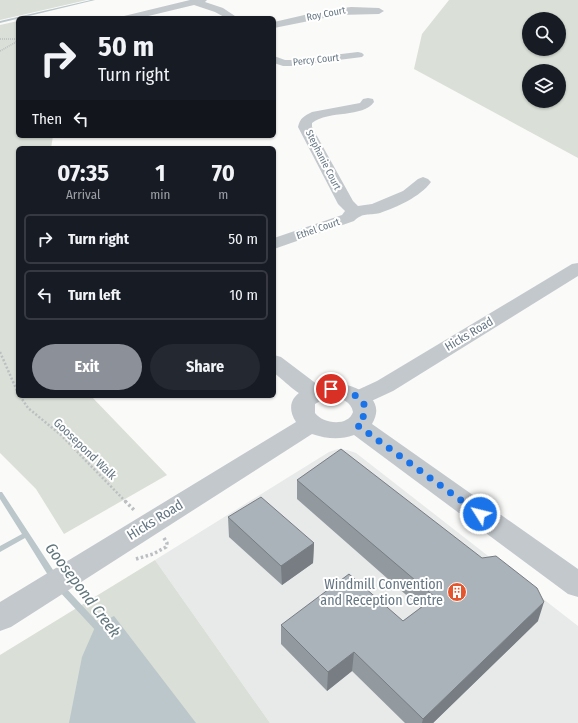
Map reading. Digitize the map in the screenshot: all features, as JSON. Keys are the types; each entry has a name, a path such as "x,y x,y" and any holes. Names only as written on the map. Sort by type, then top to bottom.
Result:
{"street":[{"path":"136,16 199,1 230,16"},
{"name":"Roy Court","path":"276,25 340,10 360,9 379,11"},
{"name":"Percy Court","path":"279,62 300,63 358,55"},
{"name":"Stephanie Court","path":"355,211 346,204 305,127 306,121 309,118 321,114 364,106 368,102"},
{"name":"Ethel Court","path":"276,243 348,218 355,211 375,209 409,194 423,182"},
{"name":"Hicks Road","path":"359,398 385,386 578,268"},
{"path":"276,364 314,393"},
{"path":"331,389 341,389 351,392 363,402 365,409 363,419 350,429 339,431 323,429 311,424 304,417 302,408 304,401 314,393 331,389"},
{"name":"Hicks Road","path":"0,618 311,424"},
{"path":"357,425 578,584"}],"path":[{"path":"0,39 16,40"},
{"path":"0,51 16,41"},
{"path":"0,352 16,388"},
{"name":"Goosepond Walk","path":"21,398 28,408 61,435 138,514"}],"shaded area":[{"path":"0,0 87,0 16,16 0,20"},
{"path":"449,0 578,0 578,158 414,69 422,34"},
{"path":"16,21 16,138 53,138 51,146 16,146 16,398 93,398 167,475 64,534 36,489 0,453 0,25"},
{"path":"338,449 356,453 578,626 578,723 270,723 155,560 329,452"},
{"path":"155,560 270,723 0,723 0,655"},
{"path":"114,616 196,723 69,723 82,657 96,625"}],"building":[{"name":"Windmill Convention and Reception Centre","path":"341,449 482,558 496,556 537,588 544,602 423,719 354,652 328,672 281,625 349,574 403,621 435,597 297,480"},
{"path":"261,497 314,543 281,566 228,517"}],"waterway":[{"path":"26,16 94,0"},
{"path":"0,22 16,18"},
{"name":"Goosepond Creek","path":"0,494 54,578"},
{"path":"0,549 25,535"},
{"name":"Goosepond Creek","path":"61,588 100,630"}],"place":[{"name":"Windmill Convention and Reception Centre","path":"457,592"}],"route":[{"path":"331,389 341,389 351,392 359,398 363,402 365,409 363,419 357,425 480,514"}]}
